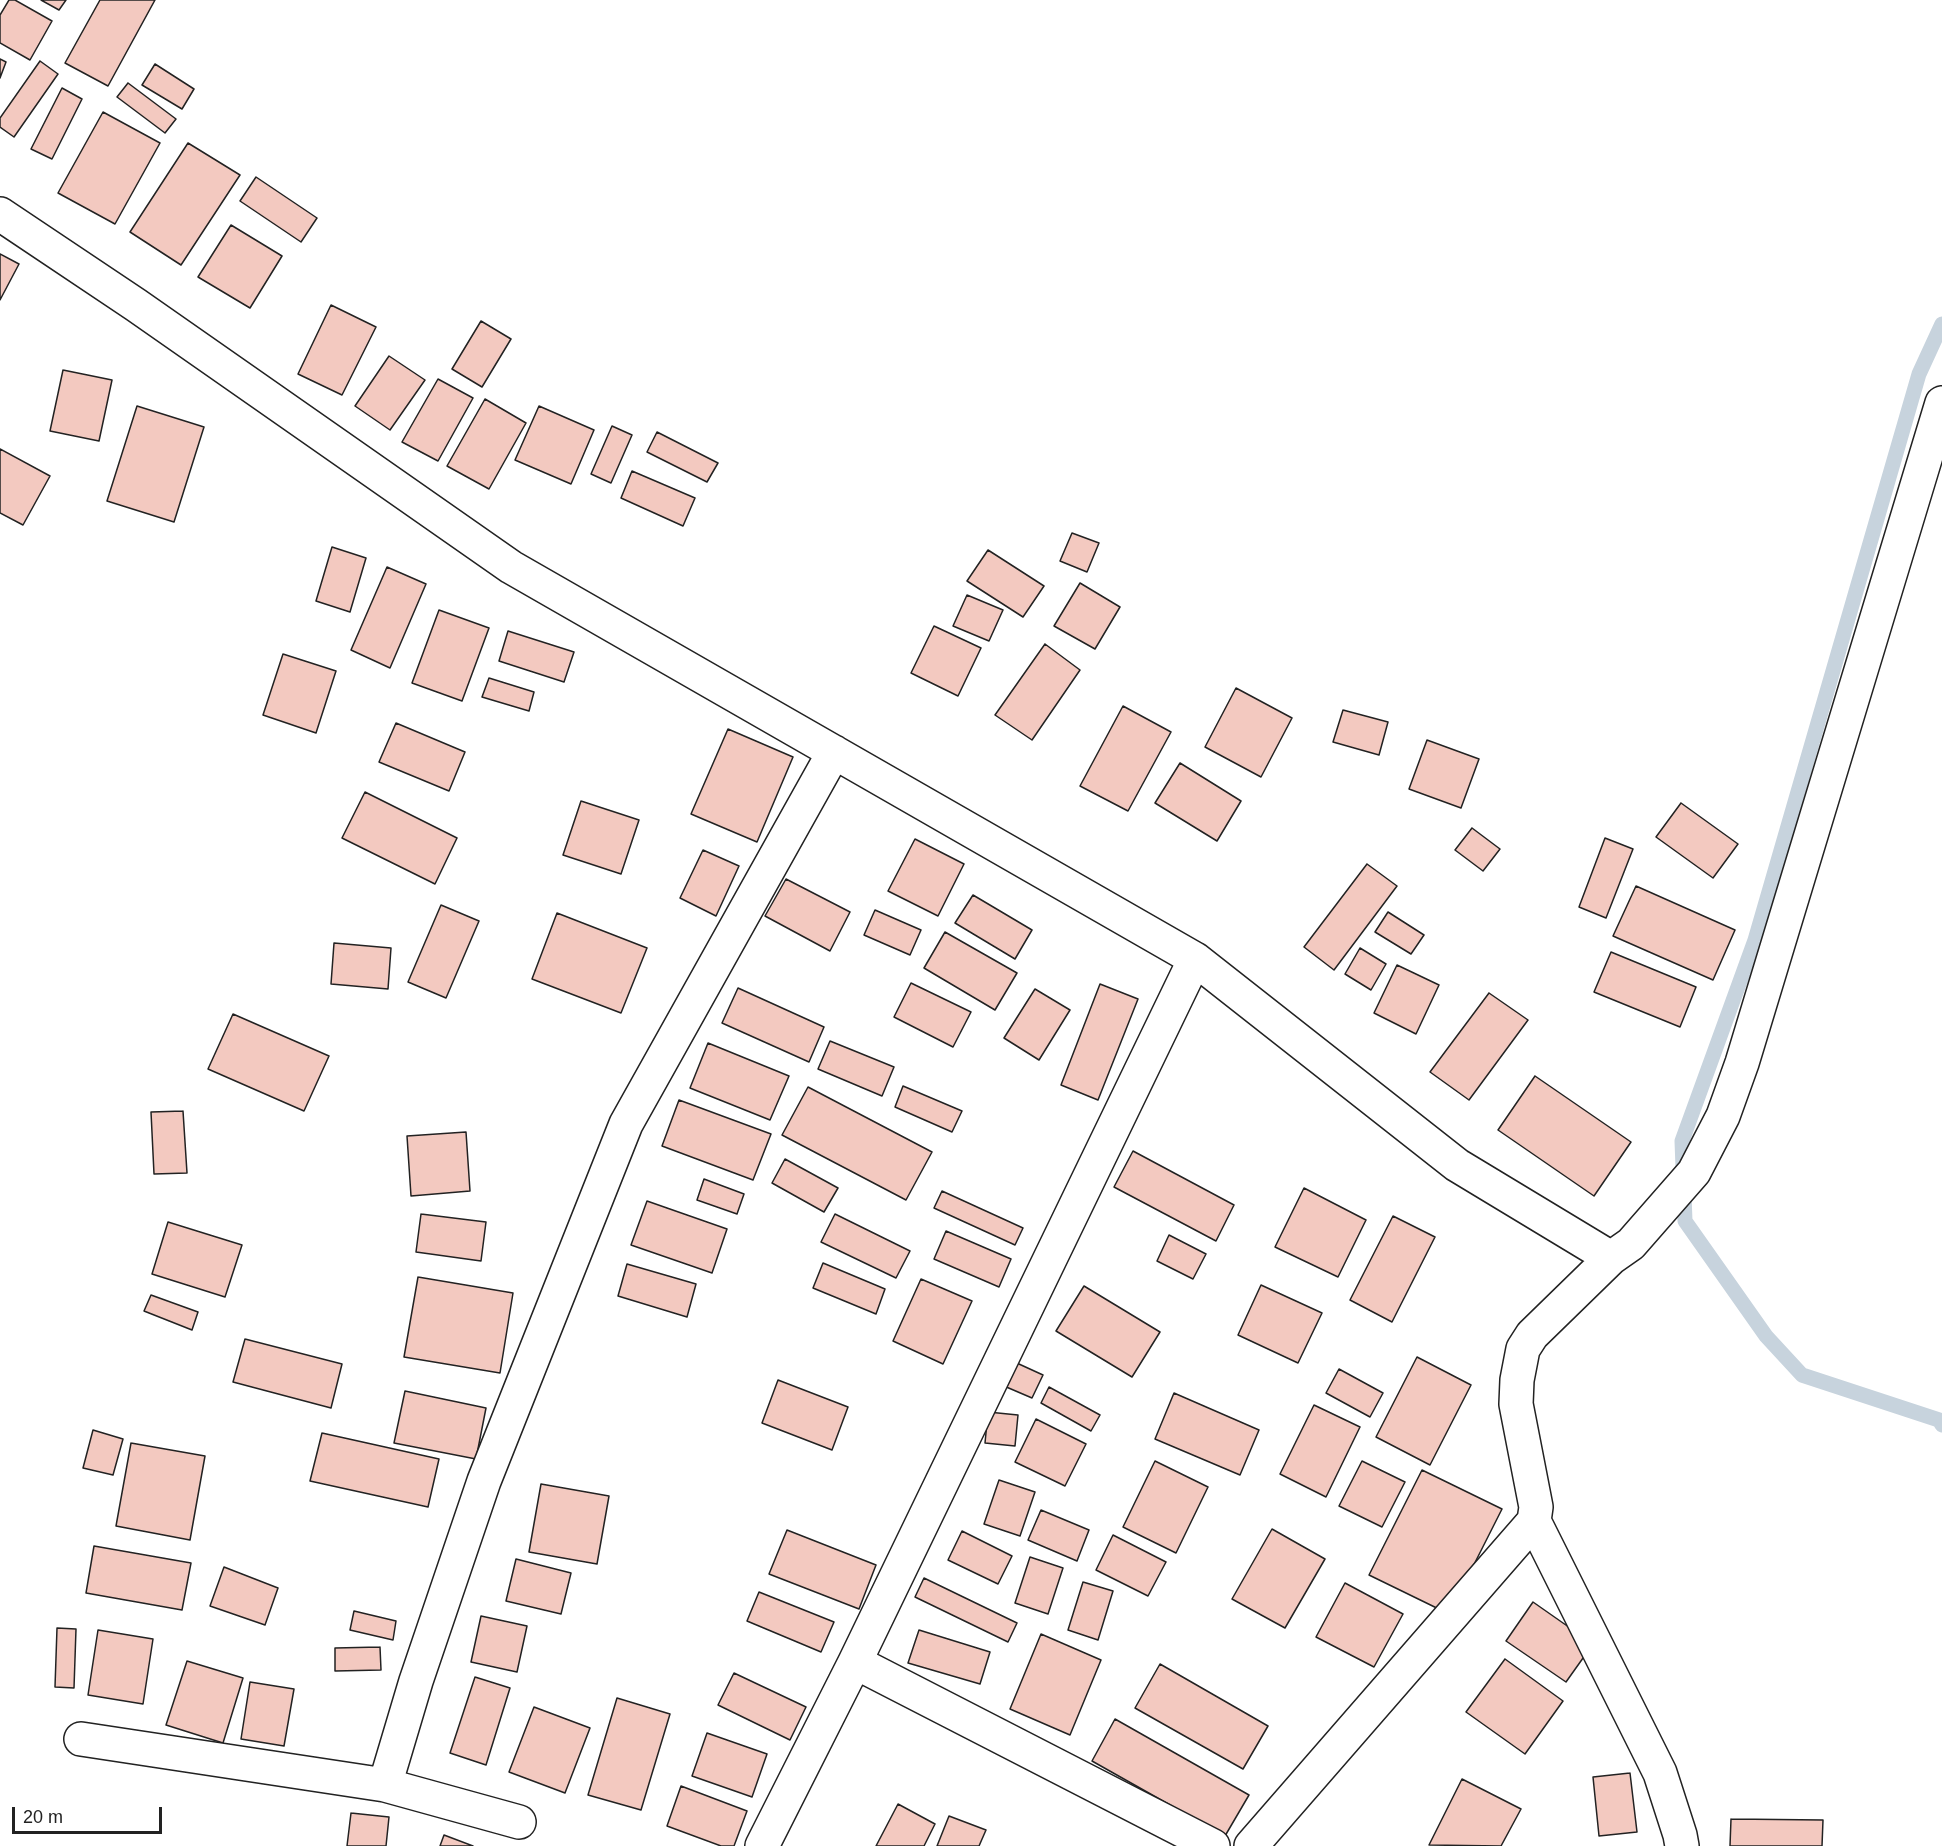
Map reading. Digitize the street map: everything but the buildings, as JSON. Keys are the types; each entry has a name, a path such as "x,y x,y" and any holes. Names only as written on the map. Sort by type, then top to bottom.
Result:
{"street":[{"path":"0,214 136,305 512,567 1195,959 1457,1165 1611,1258"},
{"path":"1251,1846 1534,1521 1536,1507 1516,1404 1517,1380 1523,1349 1532,1335 1611,1258 1631,1244 1695,1172 1722,1116 1742,1063 1942,403"},
{"path":"385,1785 416,1681 484,1481 626,1124 834,752"},
{"path":"762,1846 855,1662 1195,959"},
{"path":"1534,1521 1660,1773 1682,1846"},
{"path":"855,1662 1213,1846"},
{"path":"81,1739 385,1785 519,1822"}],"waterway":[{"path":"1942,324 1919,374 1755,940 1682,1141 1685,1221 1766,1336 1802,1375 1939,1420 1942,1425"}]}
